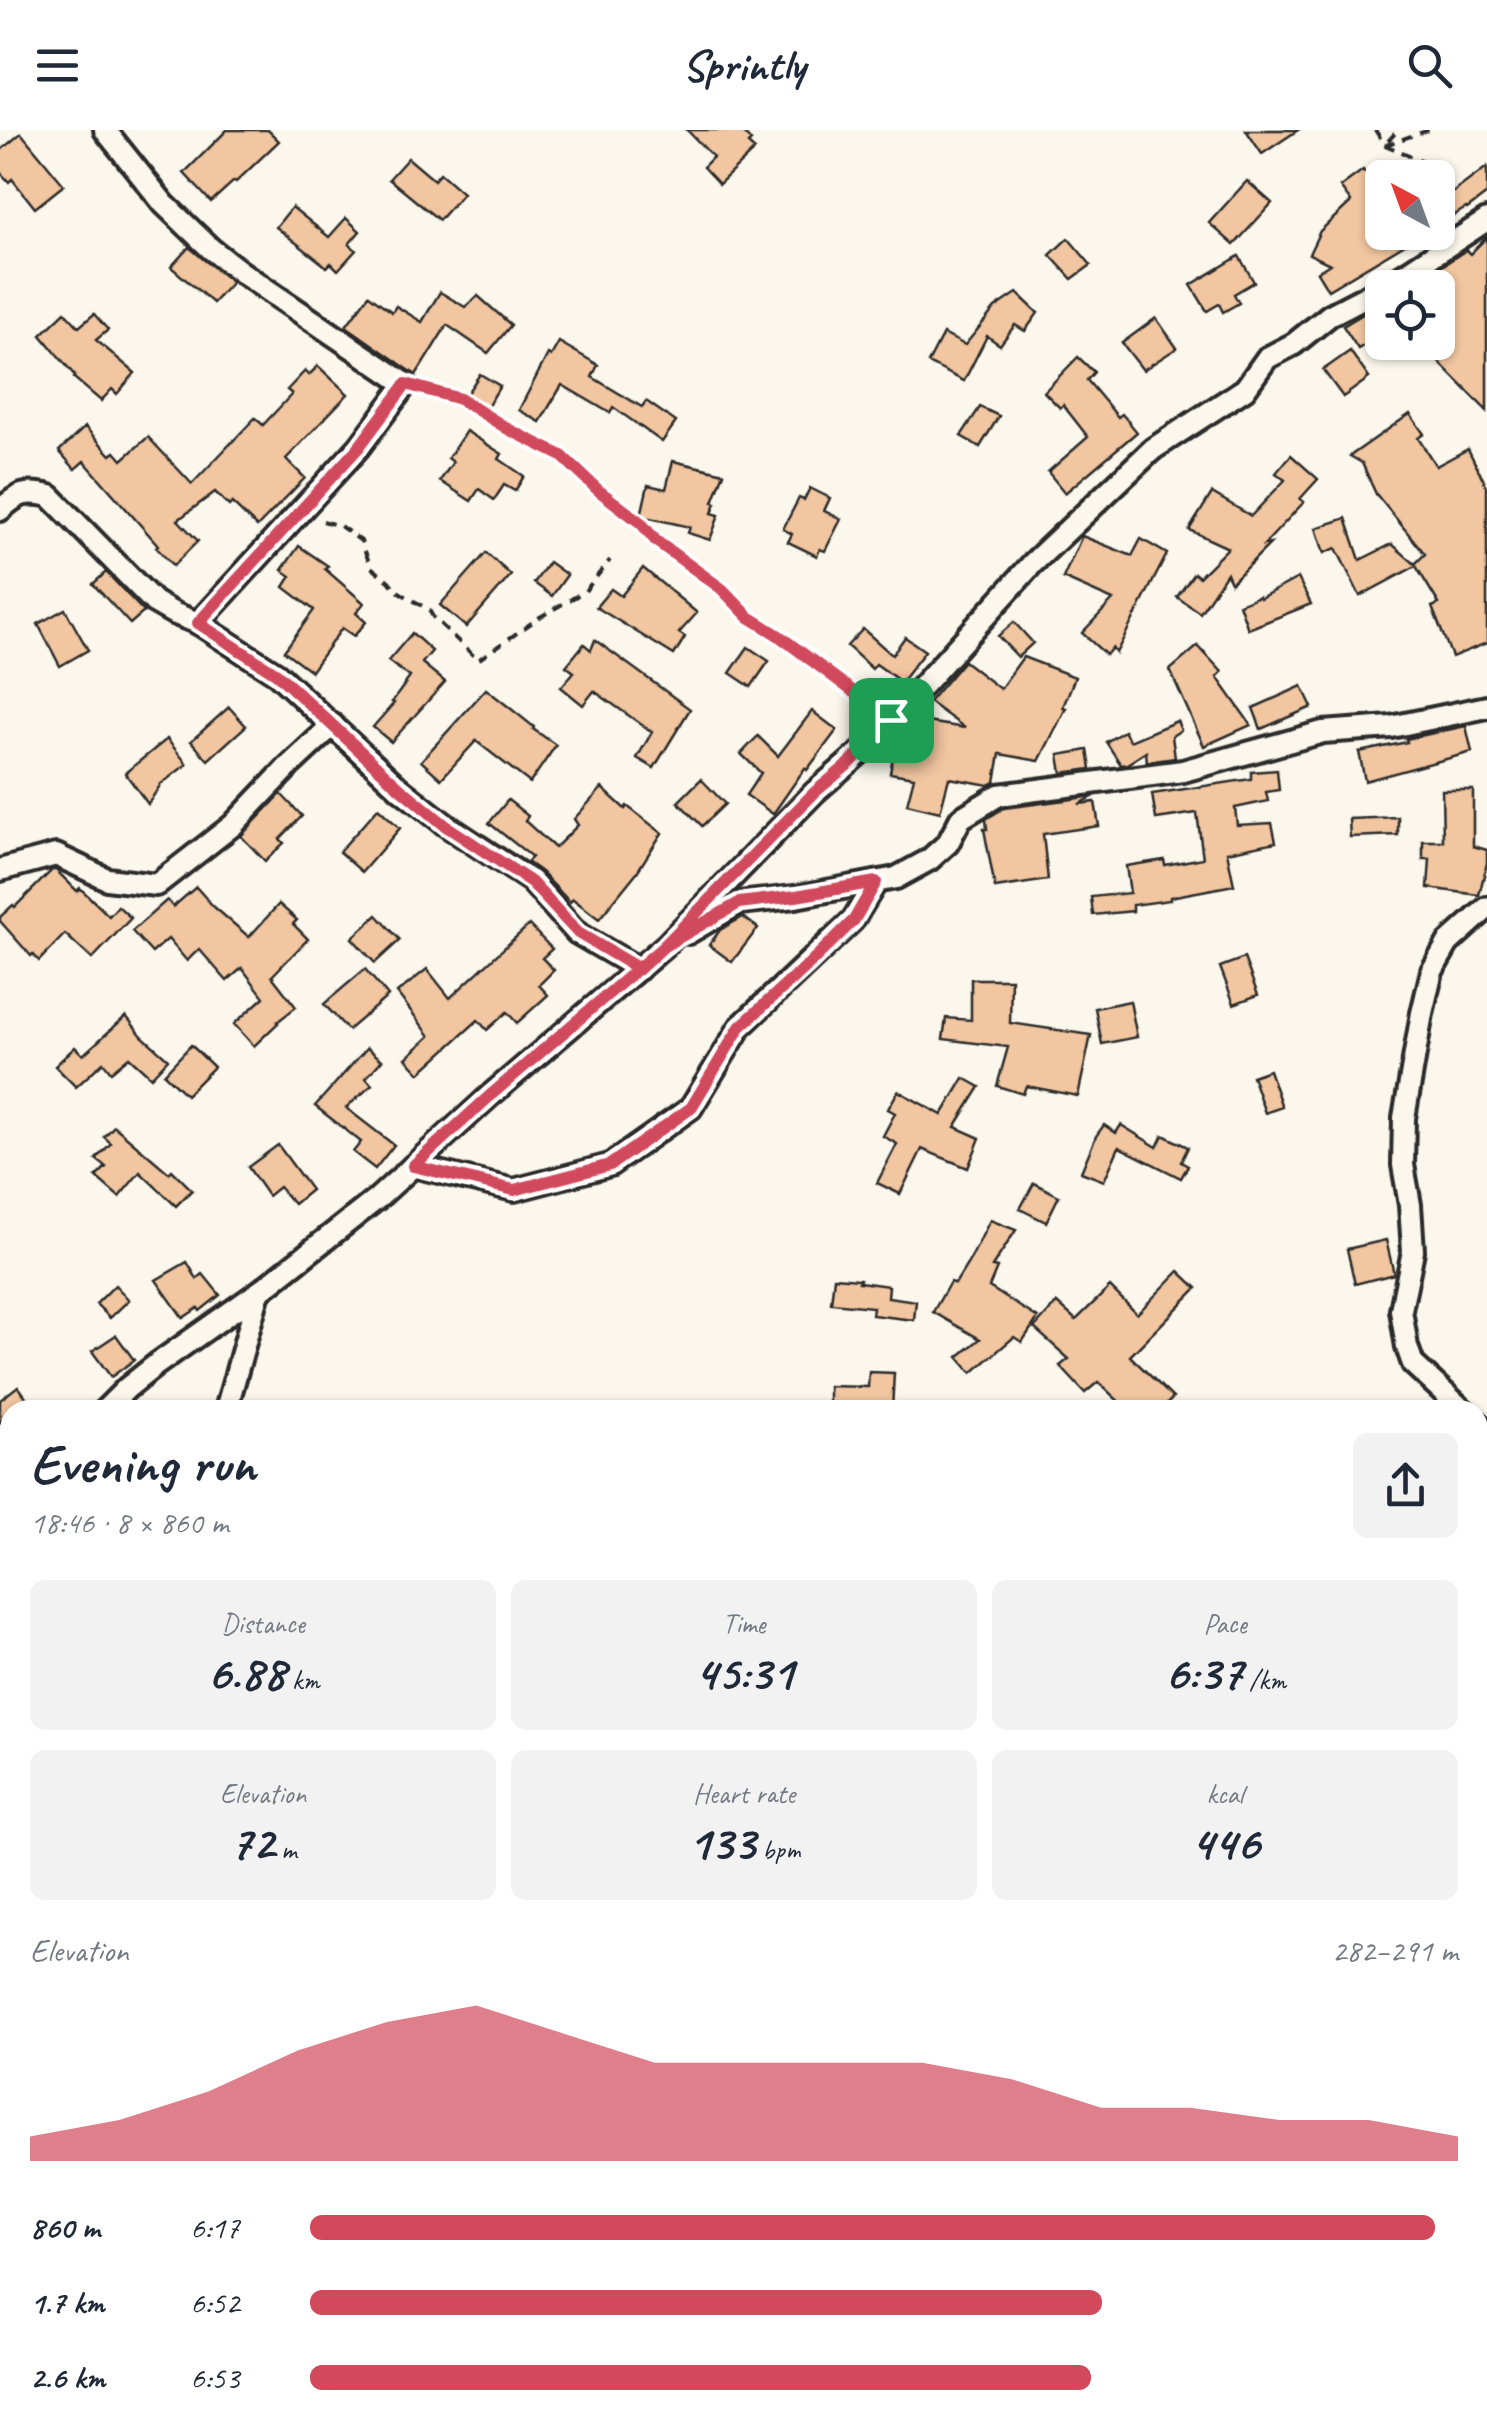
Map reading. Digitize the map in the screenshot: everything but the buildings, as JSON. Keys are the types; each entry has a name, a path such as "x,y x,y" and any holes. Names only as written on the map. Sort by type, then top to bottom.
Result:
{"street":[{"path":"105,130 164,204 211,249 406,384 359,447 198,623"},
{"path":"1411,270 1487,220"},
{"path":"115,1400 365,1208 639,969 815,792 850,763 1033,563 1153,449 1245,388 1267,358 1294,344 1330,315 1365,297"},
{"path":"0,510 17,495 50,496 154,602 198,623 277,674 377,769 446,826 531,882 578,933 639,969"},
{"path":"664,946 739,903 896,878 929,860 948,842 960,818 999,795 1183,771 1324,732 1392,726 1487,707"},
{"path":"0,870 56,855 106,879 156,885 234,825 333,726"},
{"path":"413,1166 514,1190 610,1165 691,1108 740,1027 854,920 876,882"},
{"path":"1452,1400 1413,1364 1407,1347 1401,1310 1413,1252 1403,1166 1404,1118 1432,971 1448,943 1487,908"},
{"path":"229,1400 259,1292"}],"path":[{"path":"1376,130 1385,145 1421,160"},
{"path":"1385,145 1398,130"},
{"path":"1385,145 1429,130"},
{"path":"406,384 460,399 562,456 641,523 656,541 722,589 749,617 891,720"},
{"path":"299,515 340,526 361,542 371,567 396,590 428,610 478,660 585,591 610,560"}],"route":[{"path":"891,720 664,946 639,969 492,1094 413,1166 514,1190 610,1165 691,1108 740,1027 854,920 876,882 739,903 664,946 639,969 578,933 531,882 446,826 377,769 277,674 198,623 359,447 406,384 460,399 562,456 641,523 656,541 722,589 749,617 891,720"}]}
